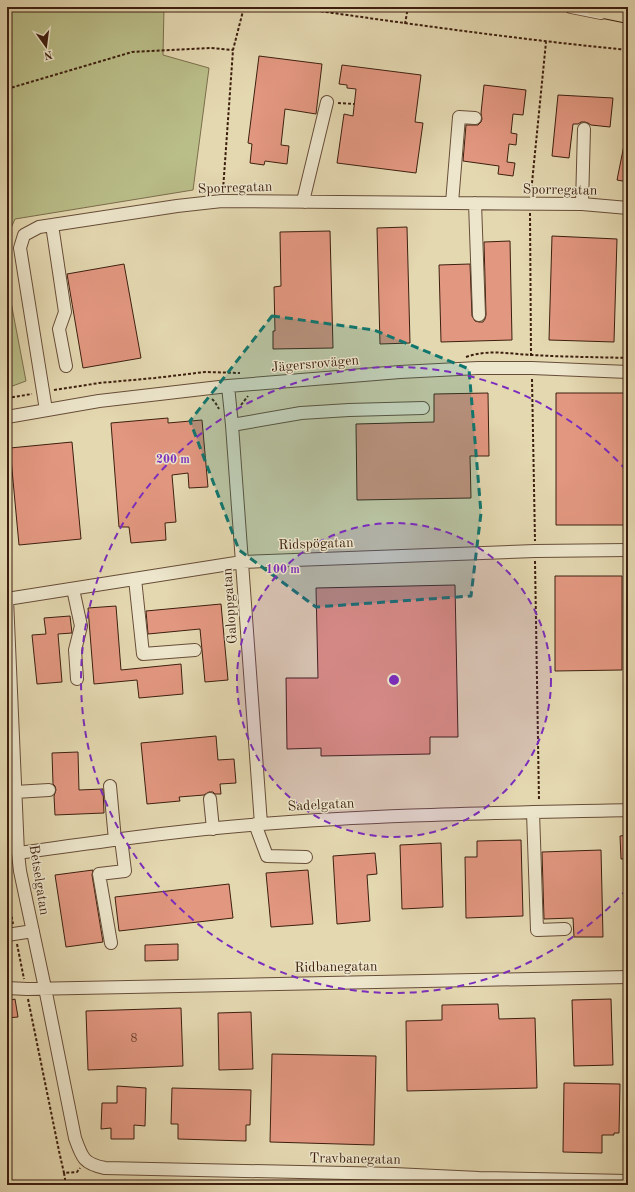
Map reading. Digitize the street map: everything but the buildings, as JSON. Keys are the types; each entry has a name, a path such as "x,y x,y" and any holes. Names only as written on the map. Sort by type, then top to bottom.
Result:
{"highway":[{"path":"594,7 628,14"}],"street":[{"path":"570,7 610,14 628,14"},
{"path":"305,202 304,197 327,102"},
{"path":"452,203 459,116 475,118"},
{"path":"582,204 584,130"},
{"name":"Sporregatan","path":"46,410 20,248 24,236 39,227 177,206 222,201 582,204 628,208"},
{"path":"475,204 479,315"},
{"path":"52,225 65,312 59,329 66,366"},
{"name":"Jägersrovägen","path":"7,417 98,401 228,386 400,372 478,368 532,368 628,372"},
{"name":"Galoppgatan","path":"228,386 242,562 258,824 267,856 306,857"},
{"path":"232,425 301,413 423,408"},
{"name":"Ridspögatan","path":"7,599 242,562 535,551 628,550"},
{"path":"135,579 143,654 195,650"},
{"path":"73,588 80,626 75,650 77,679"},
{"name":"Betselgatan","path":"7,599 15,792 20,871 75,1138 78,1149 84,1159"},
{"path":"110,786 118,840 125,871 99,874 112,943"},
{"path":"15,792 49,790"},
{"path":"210,799 213,829"},
{"name":"Sadelgatan","path":"18,853 258,824 375,817 628,810"},
{"path":"536,812 537,930 565,929"},
{"path":"11,932 33,931"},
{"name":"Ridbanegatan","path":"7,988 27,989 628,977"},
{"name":"Travbanegatan","path":"84,1159 94,1166 105,1168 628,1181"}],"path":[{"path":"222,201 233,50 244,7"},
{"path":"291,7 405,24 546,42 628,50"},
{"path":"405,24 408,7"},
{"path":"7,89 132,52 211,48 233,50"},
{"path":"327,102 354,104"},
{"path":"460,359 479,353 628,358"},
{"path":"532,355 535,551 536,812"},
{"path":"7,892 11,932"},
{"path":"18,944 58,1151 66,1185"},
{"path":"64,1173 77,1172 82,1167 84,1159"}],"highlighted area":[{"path":"272,316 374,330 469,369 481,513 471,596 316,607 239,550 190,421"}],"green space":[{"path":"21,7 164,7 163,55 209,68 193,190 15,219 7,237 7,10"},
{"path":"7,281 26,381 7,388"}]}
